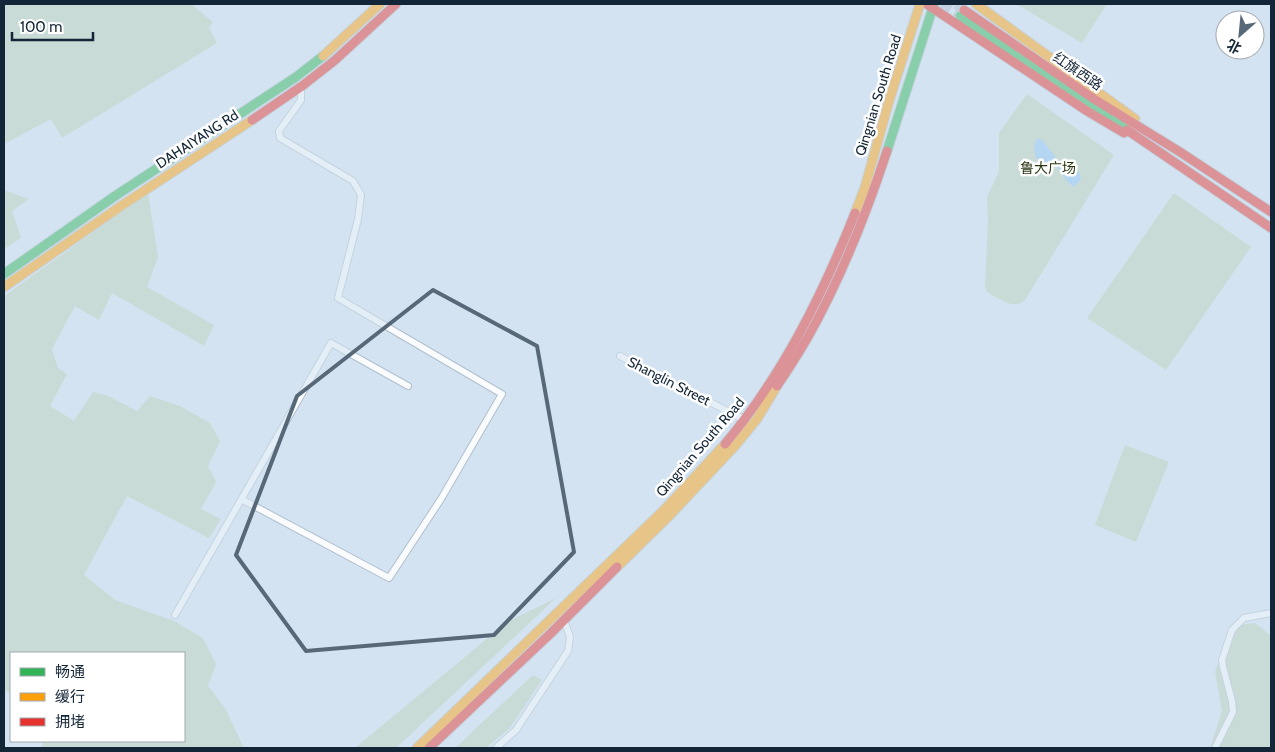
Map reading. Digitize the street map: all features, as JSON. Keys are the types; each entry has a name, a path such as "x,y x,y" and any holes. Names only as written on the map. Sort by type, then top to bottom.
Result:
{"main road":[{"name":"DAHAIYANG Rd","path":"4,274 116,196 296,77 328,52 380,4"},
{"name":"DAHAIYANG Rd","path":"4,287 141,192 230,136 302,86 334,61 396,4"},
{"name":"Qingnian South Road","path":"417,748 664,509 722,448 745,420 801,332 841,248 865,187 889,101 920,4"},
{"path":"976,4 1180,152 1271,212"},
{"name":"Qingnian South Road","path":"429,748 564,620 676,508 735,446 756,419 804,345 828,300 864,220 895,129 931,5"},
{"path":"931,5 1087,111 1172,161 1271,228"},
{"name":"红旗西路","path":"1172,161 962,13 1180,152"}],"street":[{"path":"243,500 389,578 441,499 502,394 338,298 358,219 361,195 353,181 280,138 279,131 301,100 302,86 296,77"},
{"path":"175,615 243,500 331,343 408,386"},
{"name":"Shanglin Street","path":"620,356 745,420"},
{"path":"1214,748 1232,712 1232,701 1222,660 1232,630 1244,618 1271,613"},
{"path":"496,748 516,730 568,651 570,637 564,620"}],"highlighted area":[{"path":"433,290 537,346 574,552 494,635 306,651 236,555 297,396"}],"green space":[{"path":"4,4 191,4 213,22 209,27 217,43 62,138 51,119 4,144"},
{"path":"1016,4 1107,4 1082,43"},
{"name":"鲁大广场","path":"1027,94 1114,155 1025,300 1021,303 1011,304 987,292 985,286 988,222 987,197 999,172 999,133"},
{"path":"4,190 29,199 12,211 21,238 4,249"},
{"path":"148,193 158,257 147,287 214,325 204,346 112,293 99,320 75,306 52,349 58,368 67,374 50,406 74,421 93,392 108,396 137,411 150,396 180,406 210,423 220,441 208,466 216,482 201,509 221,519 209,538 127,496 84,575 115,600 174,621 203,638 216,664 208,686 225,708 244,748 41,748 43,742 185,742 185,652 10,652 10,693 4,690 4,296"},
{"path":"1174,193 1251,247 1166,370 1087,318"},
{"path":"1125,445 1169,462 1136,542 1095,525"},
{"path":"556,598 396,748 355,748 507,622"},
{"path":"1255,623 1271,636 1271,748 1210,748 1222,711 1215,672 1230,626"},
{"path":"533,675 542,680 510,728 486,748 455,748"}],"water":[{"path":"1037,139 1041,139 1059,161 1079,172 1081,176 1079,182 1074,187 1065,179 1055,165 1043,164 1038,160 1034,149"}],"tunnel":[{"path":"942,4 960,16"},
{"path":"956,4 964,10"}],"traffic: fast":[{"path":"887,151 934,4"},
{"path":"960,16 1127,130"},
{"path":"4,274 115,196 296,77 323,56"}],"traffic: slow":[{"path":"323,56 380,4"},
{"path":"855,213 865,187 889,101 920,4"},
{"path":"976,4 1135,119"},
{"path":"4,287 121,206 252,120"},
{"path":"617,567 670,515 735,446 757,419 777,386"},
{"path":"417,748 665,509 725,444"}],"traffic: jam":[{"path":"252,120 302,86 334,61 396,4"},
{"path":"928,5 1087,111 1124,133"},
{"path":"964,10 1094,99 1180,152 1271,212"},
{"path":"1127,130 1271,228"},
{"path":"777,386 808,337 842,269 887,151"},
{"path":"725,444 765,391 799,334 829,275 855,213"},
{"path":"429,748 550,634 617,567"}]}
